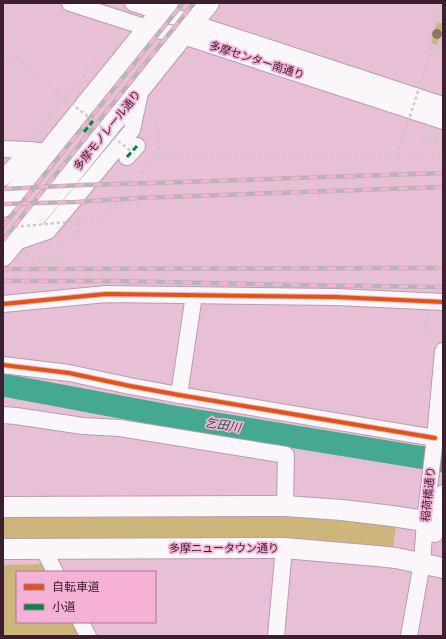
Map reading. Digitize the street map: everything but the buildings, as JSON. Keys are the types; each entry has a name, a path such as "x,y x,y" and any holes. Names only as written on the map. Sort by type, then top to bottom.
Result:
{"main road":[{"name":"多摩モノレール通り","path":"12,244 65,182 209,3"},
{"path":"3,207 39,151 164,8"},
{"path":"3,507 285,506 342,510 436,523"},
{"name":"多摩ニュータウン通り","path":"3,549 284,548 377,556 443,568"}],"street":[{"name":"多摩センター南通り","path":"70,3 148,28 188,30 443,105"},
{"name":"多摩センター南通り","path":"133,3 164,8 188,30 443,121"},
{"path":"3,148 39,151"},
{"path":"6,169 39,151"},
{"path":"3,304 106,294 336,297 435,301"},
{"path":"179,395 194,295"},
{"name":"稲荷橋通り","path":"436,523 430,472 443,351"},
{"path":"3,365 69,373 130,386 434,443"},
{"path":"3,415 83,426 120,428 286,455 285,506"},
{"name":"稲荷橋通り","path":"408,636 422,563 436,523 443,493"},
{"path":"43,548 54,571"},
{"path":"276,636 284,548"},
{"path":"82,623 88,636"}],"path":[{"path":"442,3 427,47 438,50 443,34"},
{"path":"437,16 443,18"},
{"path":"397,155 433,48"},
{"path":"35,134 97,58"},
{"path":"3,60 16,59 132,152"},
{"path":"156,123 160,155"},
{"path":"443,141 426,136 423,138 425,142 443,147"},
{"path":"12,244 78,221 103,219 157,155 397,155 405,158 443,159"},
{"path":"52,259 60,244 71,237 79,237 78,221"},
{"path":"12,244 29,256 66,261"},
{"path":"435,301 426,336 435,337"}],"shaded area":[{"path":"437,22 443,24 443,26 437,45 431,43"},
{"path":"3,513 286,514 396,525 393,551 3,542"},
{"path":"42,564 46,571 16,571 16,623 72,623 79,636 3,636 3,565"}],"waterway":[{"name":"乞田川","path":"3,385 174,417 443,461"}],"railway":[{"path":"3,226 183,3"},
{"path":"3,240 194,3"},
{"path":"3,189 443,173"},
{"path":"3,204 443,187"},
{"path":"3,269 443,268"},
{"path":"3,281 115,281 443,287"}],"marked path":[{"path":"84,132 93,121"},
{"path":"127,157 137,146"}],"cycle path":[{"path":"3,304 106,294 336,297 443,302"},
{"path":"3,365 69,373 179,395 435,438"}]}
